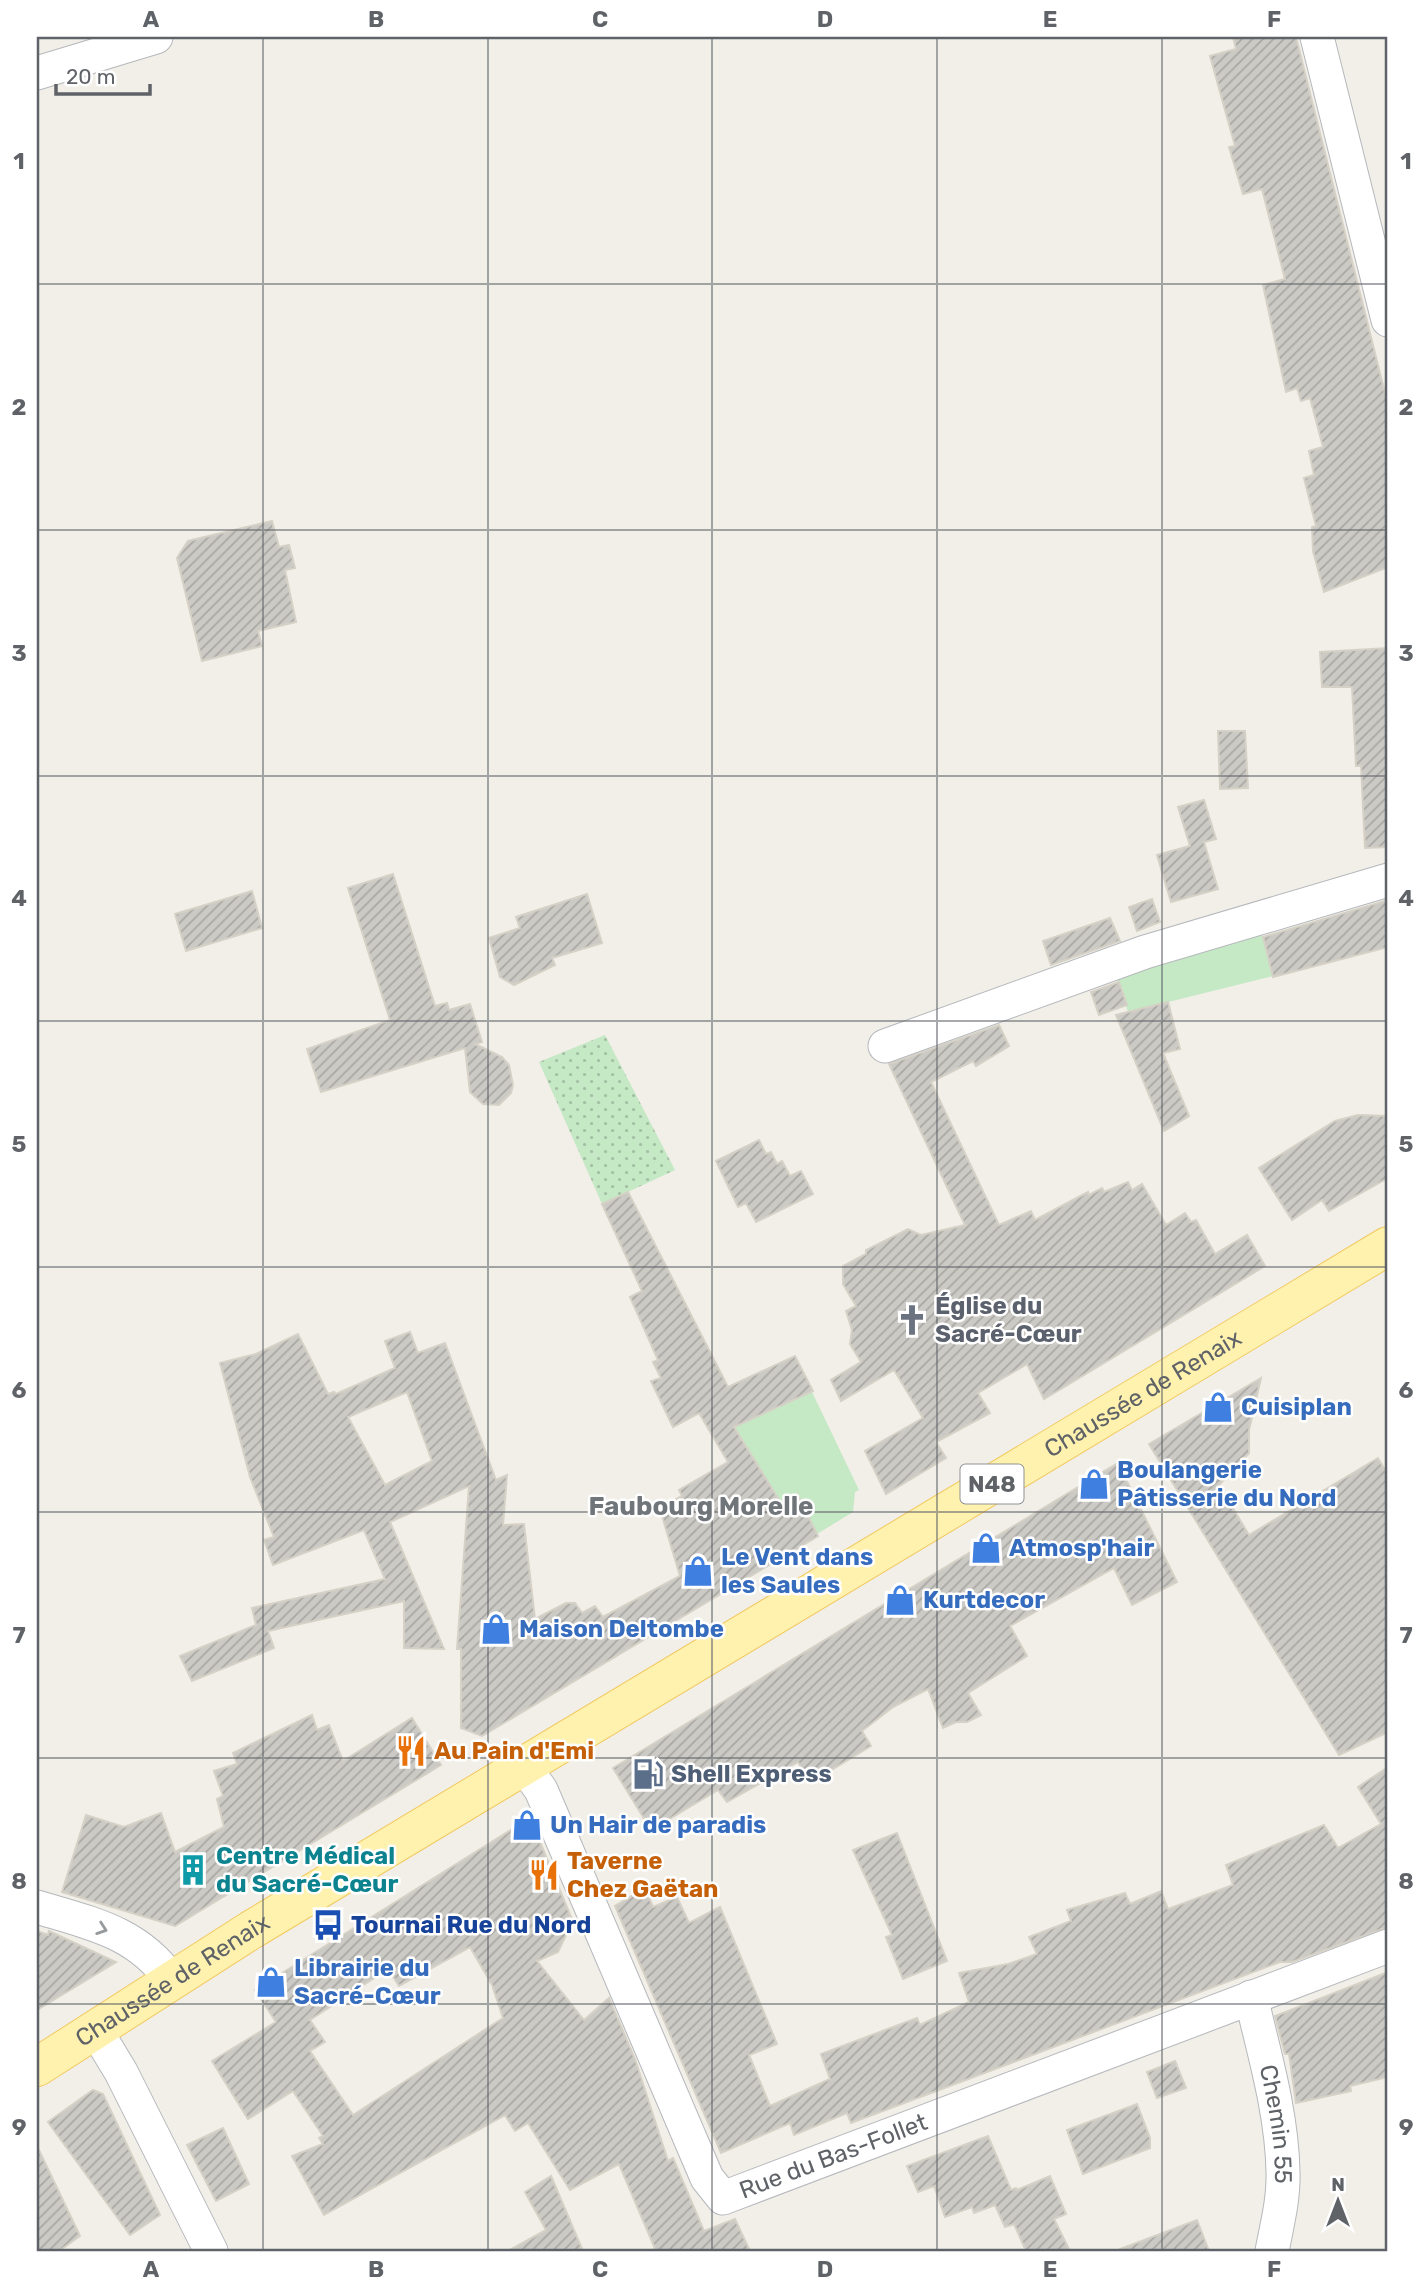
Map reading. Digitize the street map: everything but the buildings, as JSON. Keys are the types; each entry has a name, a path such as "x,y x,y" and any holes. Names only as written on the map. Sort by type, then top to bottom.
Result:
{"main road":[{"name":"Chaussée de Renaix","path":"37,2067 171,1980 1388,1246"}],"street":[{"path":"37,73 156,37"},
{"path":"1317,37 1388,320"},
{"path":"885,1046 1145,951 1388,880"},
{"name":"Rue du Bas-Follet","path":"524,1766 541,1790 708,2178 723,2198 1388,1945"},
{"path":"37,1907 115,1933 141,1945 158,1961 171,1980"},
{"name":"Chemin 55","path":"1251,1997 1270,2078 1283,2170 1282,2199 1272,2251"},
{"path":"95,2029 121,2071 211,2251"}],"green space":[{"path":"1261,930 1273,976 1128,1012 1117,979"},
{"path":"605,1035 675,1170 602,1204 539,1062"},
{"path":"812,1392 859,1490 855,1492 853,1512 817,1534 797,1495 781,1503 734,1427"}],"place":[{"name":"Église du Sacré-Cœur","path":"912,1320"},
{"name":"Cuisiplan","path":"1218,1407"},
{"name":"Boulangerie Pâtisserie du Nord","path":"1094,1484"},
{"name":"Atmosp'hair","path":"986,1548"},
{"name":"Le Vent dans les Saules","path":"698,1571"},
{"name":"Kurtdecor","path":"900,1600"},
{"name":"Maison Deltombe","path":"496,1629"},
{"name":"Au Pain d'Emi","path":"411,1751"},
{"name":"Shell Express","path":"648,1774"},
{"name":"Un Hair de paradis","path":"527,1825"},
{"name":"Centre Médical du Sacré-Cœur","path":"193,1870"},
{"name":"Taverne Chez Gaëtan","path":"544,1875"},
{"name":"Tournai Rue du Nord","path":"328,1925"},
{"name":"Librairie du Sacré-Cœur","path":"271,1982"}],"district":[{"name":"Faubourg Morelle","path":"701,1506"}]}
